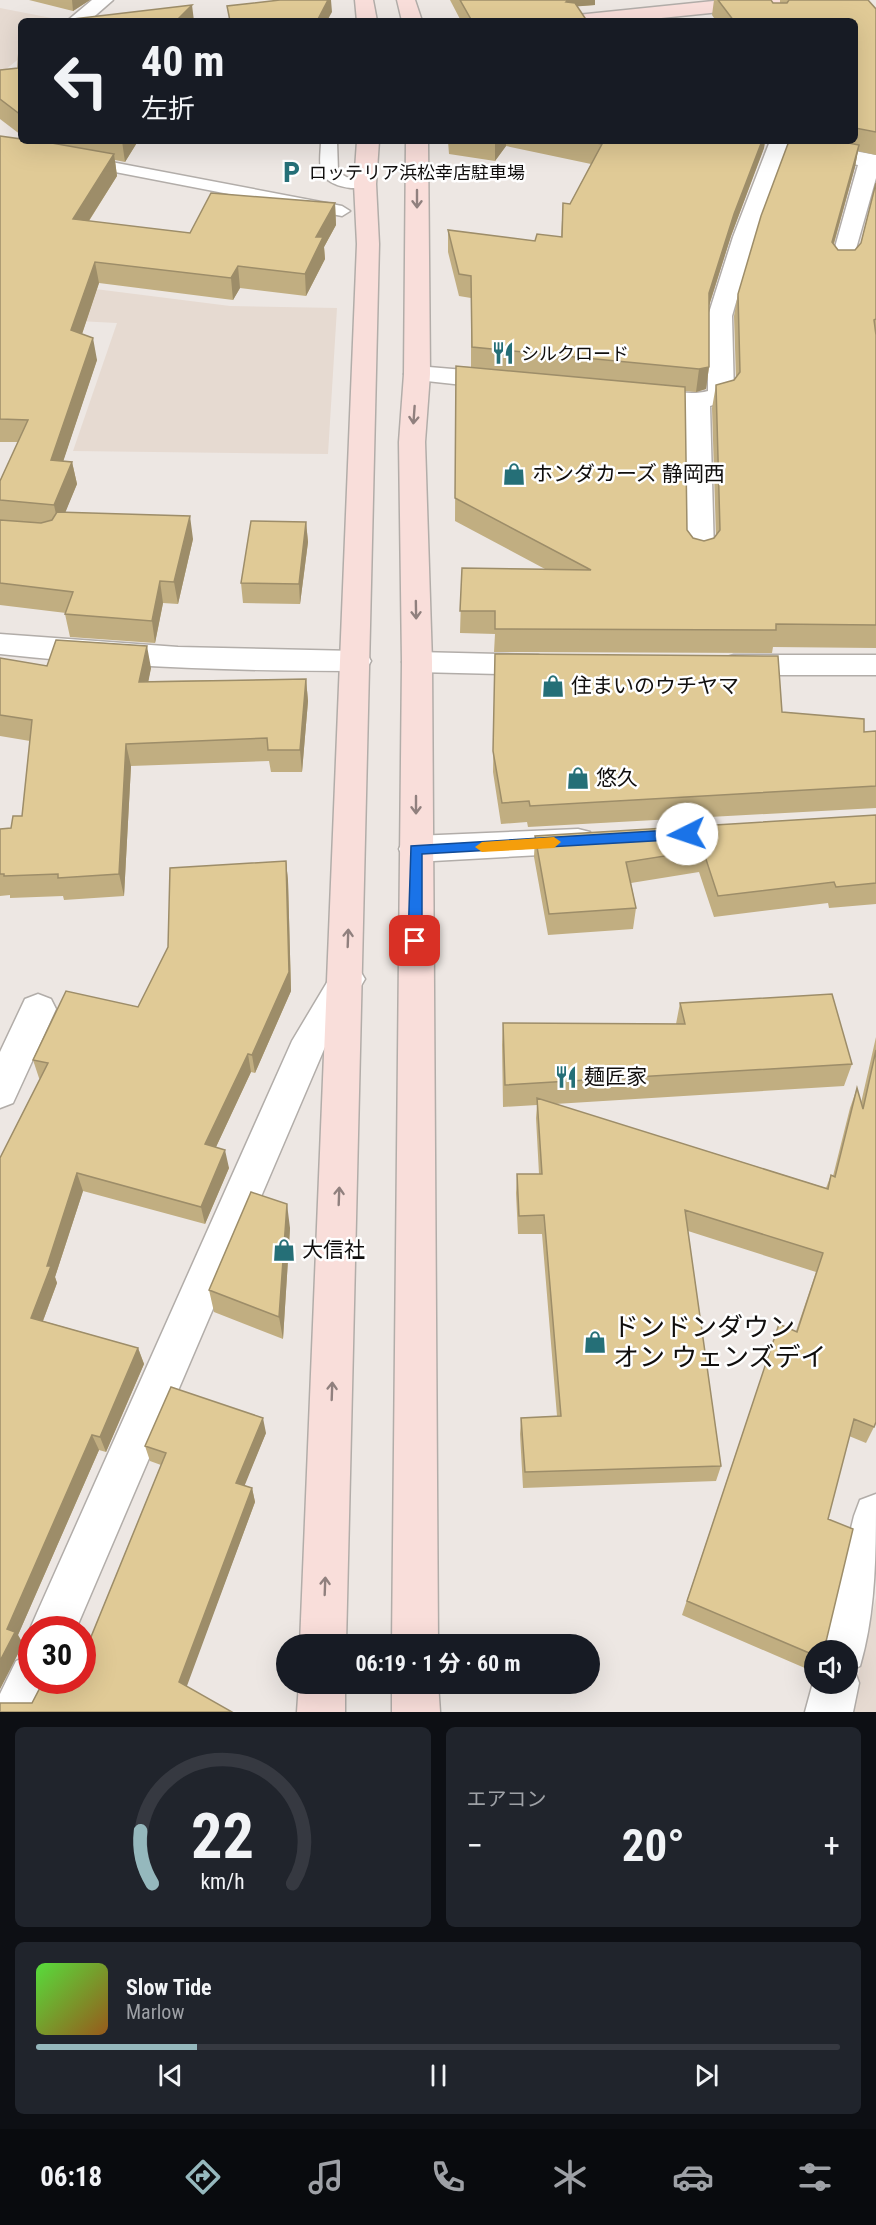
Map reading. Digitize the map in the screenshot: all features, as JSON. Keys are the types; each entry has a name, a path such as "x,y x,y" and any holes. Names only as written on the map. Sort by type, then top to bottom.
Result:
{"street":[{"path":"81,18 104,0"},
{"path":"364,0 367,18"},
{"path":"406,0 411,18"},
{"path":"611,18 771,4"},
{"path":"323,1634 356,661 368,244 366,184 368,144"},
{"path":"415,1634 417,662 412,442 417,374 417,144"},
{"path":"617,393 697,402 721,395 720,316 775,144"},
{"path":"786,144 873,161 842,265"},
{"path":"417,374 525,384"},
{"path":"697,402 700,553"},
{"path":"0,645 63,652 186,659 356,661"},
{"path":"417,662 564,665"},
{"path":"702,665 876,665"},
{"path":"416,849 604,839"},
{"path":"58,1616 310,1041 346,979"},
{"path":"0,1092 38,1009"},
{"path":"846,1640 876,1516"},
{"path":"16,1712 24,1694"},
{"path":"321,1712 322,1694"},
{"path":"415,1694 416,1712"},
{"path":"830,1712 834,1694"}],"lane":[{"path":"329,144 328,168 331,175 344,182 366,184"},
{"path":"68,159 342,211"}],"shaded area":[{"path":"0,8 52,18 18,18 18,59 5,70 0,71"},
{"path":"0,277 230,306 337,308 328,454 73,451 117,323 0,317"},
{"path":"876,1597 876,1712 850,1712 854,1694 858,1694 858,1677"}],"building":[{"path":"280,0 328,0 319,18 229,18 227,6"},
{"path":"460,0 568,0 566,2 575,3 585,18 470,18"},
{"path":"718,0 771,0 773,3 787,3 789,0 868,0 876,9 876,132 858,129 858,18 732,18"},
{"path":"192,5 179,18 82,18"},
{"path":"18,68 18,113 0,99 0,70"},
{"path":"0,136 18,139 18,144 57,144 114,154 73,219 190,233 211,193 335,203 316,237 323,237 305,274 238,266 231,278 95,262 71,330 93,338 51,460 72,462 54,505 0,500 0,481 28,420 0,419"},
{"path":"602,144 761,144 734,214 709,293 709,367 699,369 472,347 471,276 459,274 448,230 535,241 537,234 562,237 563,203 570,204"},
{"path":"788,144 859,145 832,242 838,250 855,250 861,243 876,183 876,319 874,320 876,335 876,625 776,624 776,630 495,629 495,611 460,611 462,568 591,570 455,498 456,366 685,387 687,530 693,538 704,541 714,538 720,530 716,385 734,380 740,372 738,294 761,216"},
{"path":"57,512 190,516 174,582 160,581 152,621 65,614 73,592 0,583 0,520 41,523 52,520"},
{"path":"251,521 306,522 299,584 241,583"},
{"path":"56,640 147,646 139,682 306,679 300,750 268,750 267,738 126,744 119,874 58,878 58,874 4,876 0,874 0,829 11,828 13,816 22,816 32,720 0,715 0,658 47,666"},
{"path":"495,654 778,656 782,712 864,719 864,732 876,731 876,786 530,806 529,801 502,803 493,751"},
{"path":"876,815 876,883 836,887 834,882 718,896 703,850 626,862 636,908 549,914 535,836"},
{"path":"286,861 289,972 252,1055 248,1054 205,1144 225,1150 201,1207 77,1173 47,1266 51,1266 31,1318 138,1348 100,1437 92,1435 7,1629 15,1632 0,1661 0,1158 48,1063 33,1060 66,991 138,1007 168,947 170,868"},
{"path":"832,994 852,1064 505,1085 503,1023 685,1024 680,1003"},
{"path":"876,1050 876,1422 874,1427 854,1419 828,1519 853,1529 826,1640 804,1640 804,1651 687,1601 779,1324 797,1332 823,1253 685,1210 721,1466 525,1472 521,1418 561,1416 544,1215 519,1216 517,1174 542,1174 537,1098 828,1189 831,1175 835,1177 857,1088 863,1109"},
{"path":"251,1192 287,1204 279,1317 209,1290"},
{"path":"171,1387 263,1418 236,1483 252,1488 179,1682 232,1712 0,1712 0,1703 32,1703 37,1694 96,1694 96,1625 166,1453 145,1446"}],"slow traffic":[{"path":"482,847 554,842"}],"place":[{"name":"ロッテリア浜松幸店駐車場","path":"291,172"},
{"name":"シルクロード","path":"503,353"},
{"name":"ホンダカーズ 静岡西","path":"514,474"},
{"name":"住まいのウチヤマ","path":"553,686"},
{"name":"悠久","path":"578,778"},
{"name":"麺匠家","path":"566,1077"},
{"name":"大信社","path":"284,1250"},
{"name":"ドンドンダウン オン ウェンズデイ","path":"595,1342"}],"route":[{"path":"415,941 416,849 450,849 687,834"}]}
